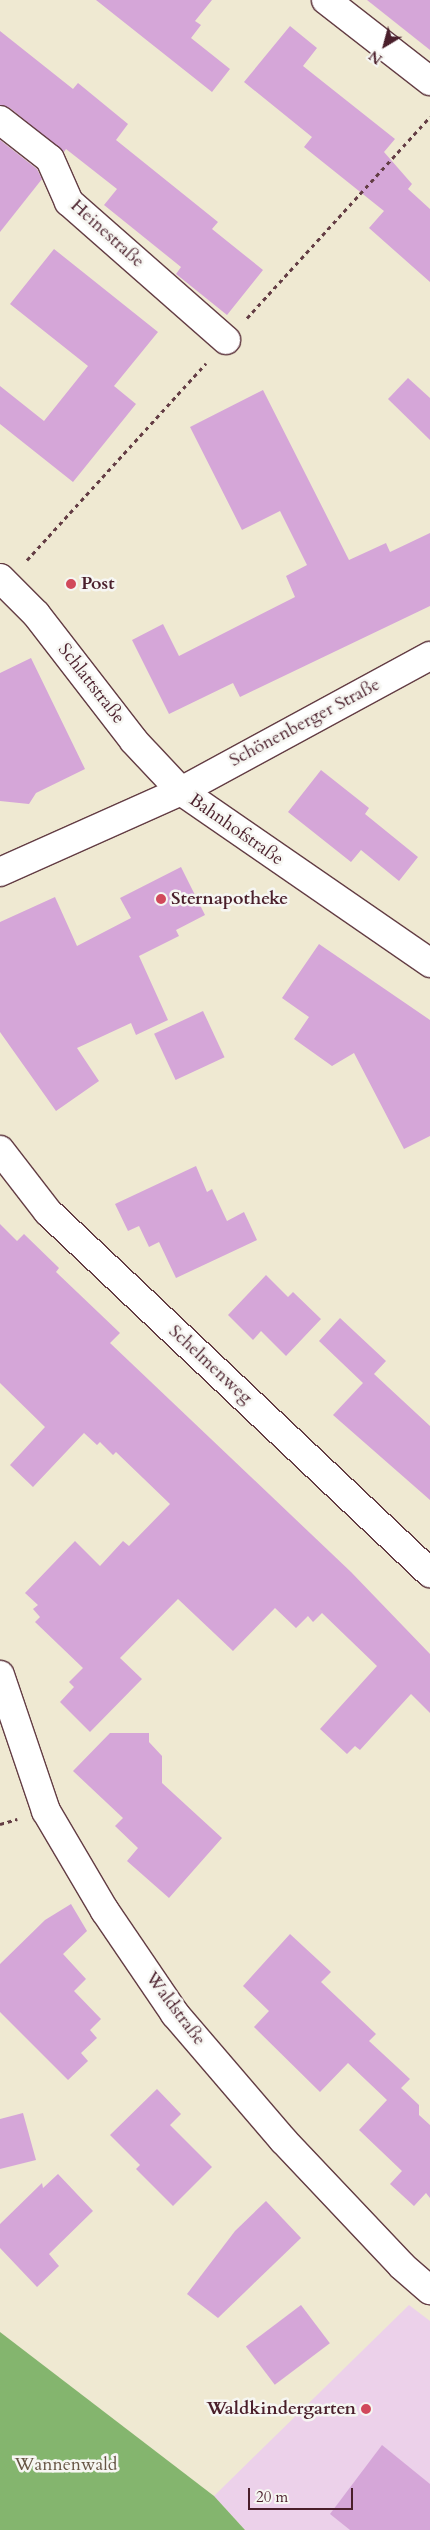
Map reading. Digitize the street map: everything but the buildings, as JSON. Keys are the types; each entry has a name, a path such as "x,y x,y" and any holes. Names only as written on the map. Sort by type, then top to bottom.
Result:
{"street":[{"path":"326,0 430,81"},
{"name":"Heinestraße","path":"0,120 50,159 69,202 226,340"},
{"name":"Schlattstraße","path":"0,578 36,614 134,740 181,791"},
{"name":"Schönenberger Straße","path":"181,791 430,656"},
{"name":"Bahnhofstraße","path":"0,872 181,791 430,963"},
{"name":"Schelmenweg","path":"0,1150 48,1212 430,1573"},
{"name":"Waldstraße","path":"0,1675 46,1810 105,1911 175,2014 283,2140 402,2266 430,2290"}],"shaded area":[{"name":"Waldkindergarten","path":"409,2305 430,2321 430,2530 245,2530 214,2496"}],"green space":[{"name":"Wannenwald","path":"0,2332 214,2496 245,2530 0,2530"}],"place":[{"name":"Post","path":"71,584"},
{"name":"Sternapotheke","path":"161,899"},
{"name":"Waldkindergarten","path":"366,2409"}]}
